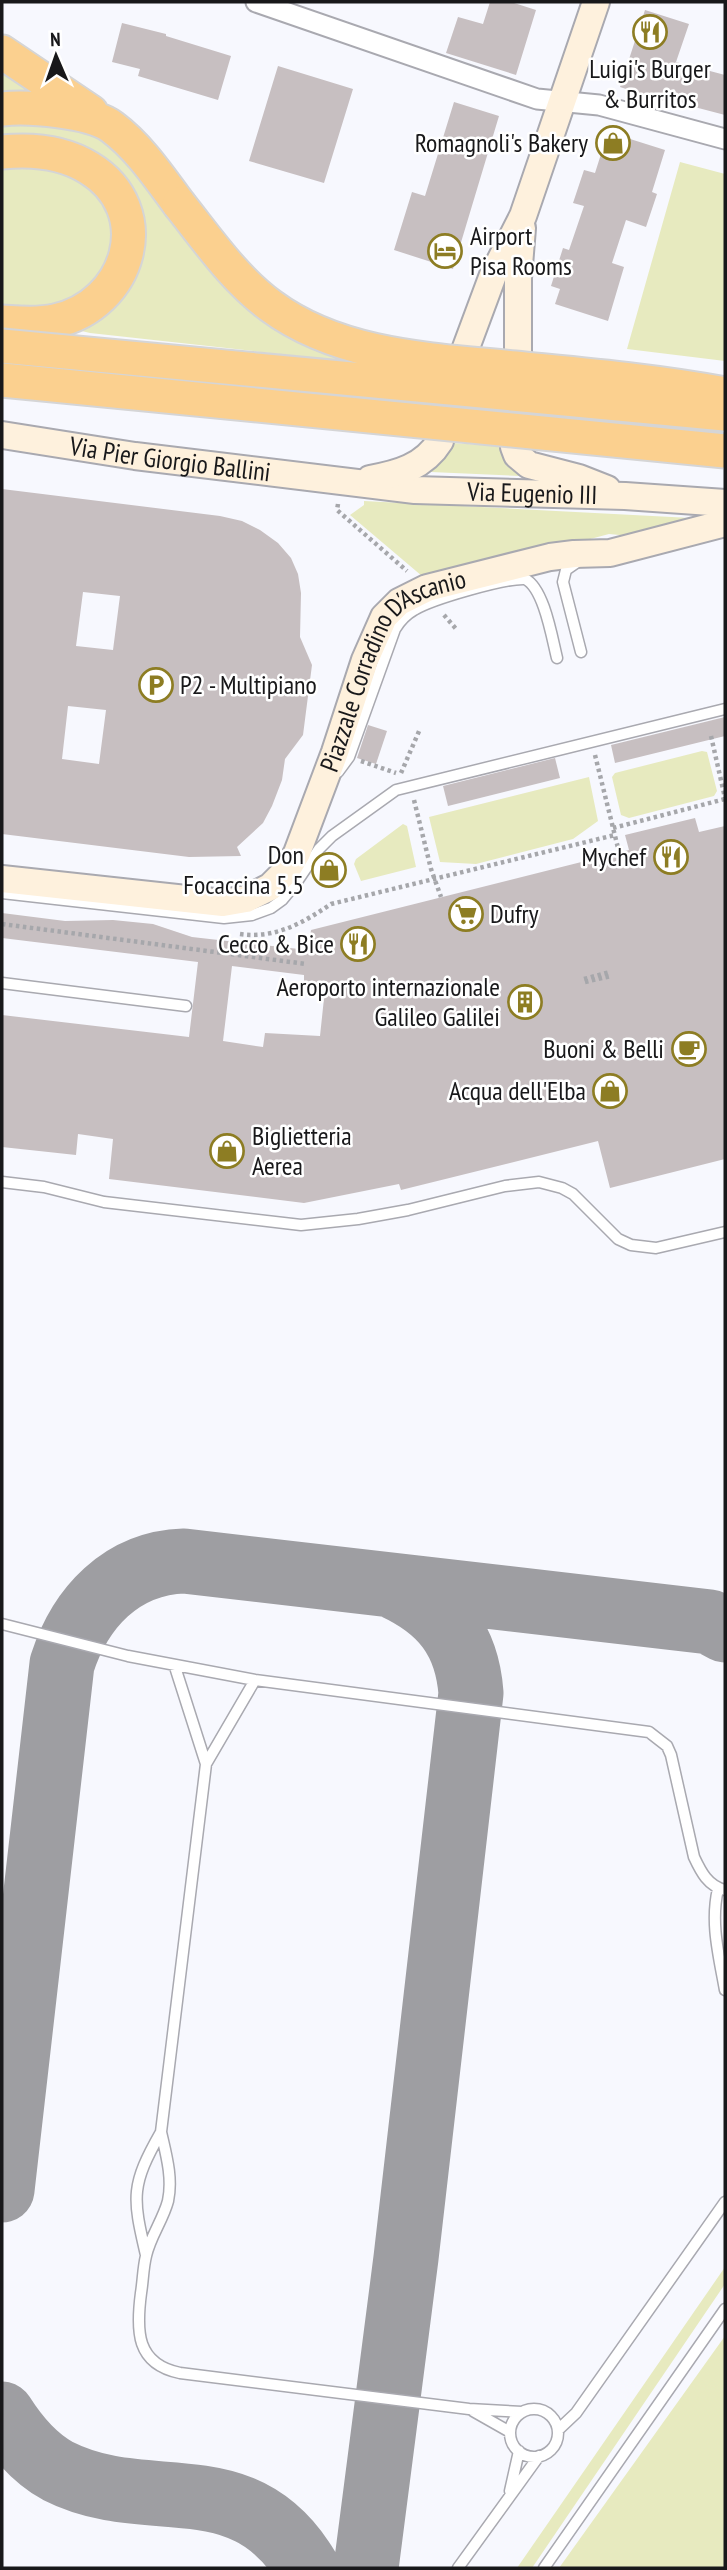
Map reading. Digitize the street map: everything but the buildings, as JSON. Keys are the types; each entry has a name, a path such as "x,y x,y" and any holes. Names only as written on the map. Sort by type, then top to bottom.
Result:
{"highway":[{"path":"2,52 110,125 148,163 232,269 271,307 331,337 402,356 671,384 725,394"},
{"path":"2,109 76,113 110,125"},
{"path":"2,152 26,149 47,152 90,169 111,188 122,207 128,236 125,260 115,283 88,308 58,321 32,324 2,322"},
{"path":"2,346 725,414"},
{"path":"2,380 725,451"}],"street":[{"path":"256,2 523,95 599,105 725,139"},
{"path":"464,354 493,275 523,216 596,2"},
{"path":"518,359 518,278 523,216"},
{"name":"Via Pier Giorgio Ballini","path":"2,435 343,488"},
{"path":"343,488 414,466 440,441"},
{"path":"514,447 517,455 529,464 579,478 625,496"},
{"name":"Via Eugenio III","path":"343,488 625,496 725,503"},
{"name":"Piazzale Corradino D'Ascanio","path":"223,911 279,879 297,853 319,797 365,660 384,617 399,602 550,557 602,553 725,523"},
{"path":"2,879 223,911"}],"lane":[{"path":"581,652 564,587 564,577 566,570 574,564 602,553"},
{"path":"432,594 518,579 529,581 539,595 557,658"},
{"name":"Piazzale Corradino D'Ascanio","path":"223,911 245,916 271,908 282,900 318,849 387,795 411,786 725,709"},
{"path":"2,893 223,911"},
{"path":"2,983 186,1006"},
{"path":"2,1182 44,1187 104,1202 300,1225 358,1219 408,1210 505,1186 539,1182 573,1194 618,1239 631,1245 656,1248 725,1232"},
{"path":"2,1623 175,1667 649,1732 667,1746 674,1765 694,1857 707,1881 722,1889 713,1911 725,1990"},
{"path":"175,1667 206,1764"},
{"path":"146,2255 138,2221 137,2181 161,2132 206,1764 255,1680"},
{"path":"161,2132 168,2161 169,2188 163,2216 146,2255 138,2334 149,2357 169,2371 469,2409 522,2412 537,2409 551,2416 558,2430 551,2450 539,2456 458,2568"},
{"path":"558,2430 576,2413 725,2202"},
{"path":"544,2568 725,2309"},
{"path":"469,2409 510,2432"},
{"path":"522,2412 516,2417 510,2432 511,2440 525,2455 539,2456"},
{"path":"509,2495 519,2451"}],"path":[{"path":"343,488 337,510 432,594 448,621 457,630"},
{"path":"400,775 420,729"},
{"path":"613,828 725,799 711,736"},
{"path":"591,741 619,852"},
{"path":"357,760 408,777 430,869 441,897"},
{"path":"235,934 263,935 283,931 331,904 615,835"},
{"path":"2,924 306,964"},
{"path":"585,980 611,974"}],"green space":[{"path":"2,72 62,103 345,355 343,361 90,333 2,312"},
{"path":"680,162 725,174 725,361 627,349"},
{"path":"452,443 499,446 506,465 520,476 431,472 443,460"},
{"path":"364,501 691,518 691,522 641,537 609,534 429,582 350,515 364,505"},
{"path":"707,752 717,791 714,796 629,818 621,815 612,777 615,773"},
{"path":"589,777 598,821 573,839 476,864 440,862 429,817"},
{"path":"403,824 407,826 416,867 361,881 354,864 356,859"},
{"path":"725,2267 725,2284 532,2568 517,2568"},
{"path":"725,2336 725,2568 559,2568"}],"taxiway":[{"path":"2,2190 62,1664 80,1625 106,1592 141,1570 184,1561 710,1622 725,1630"},
{"path":"366,2568 406,2258 471,1693 464,1657 449,1628 426,1605 395,1587"},
{"path":"2,2414 26,2446 58,2471 92,2484 126,2491 224,2502 254,2514 282,2535 307,2568"}],"place":[{"name":"Luigi's Burger & Burritos","path":"650,32"},
{"name":"Romagnoli's Bakery","path":"613,143"},
{"name":"Airport Pisa Rooms","path":"445,251"},
{"name":"P2 - Multipiano","path":"156,685"},
{"name":"Mychef","path":"671,857"},
{"name":"Don Focaccina 5.5","path":"329,870"},
{"name":"Dufry","path":"466,914"},
{"name":"Cecco & Bice","path":"358,944"},
{"name":"Aeroporto internazionale Galileo Galilei","path":"525,1002"},
{"name":"Buoni & Belli","path":"689,1049"},
{"name":"Acqua dell'Elba","path":"610,1091"},
{"name":"Biglietteria Aerea","path":"227,1151"}]}
